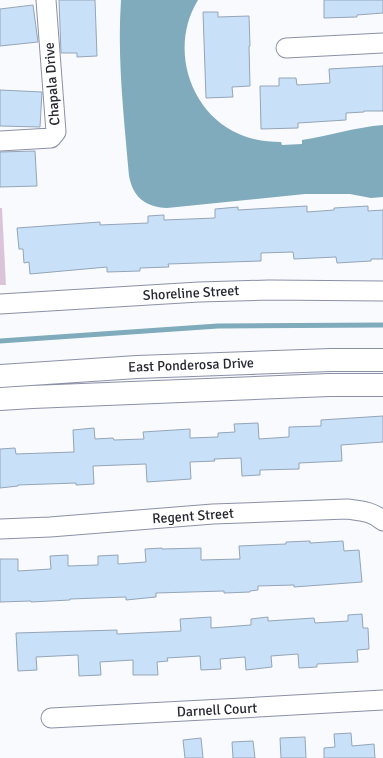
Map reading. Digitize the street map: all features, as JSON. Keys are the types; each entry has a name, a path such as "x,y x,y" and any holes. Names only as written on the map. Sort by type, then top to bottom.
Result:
{"main road":[{"name":"East Ponderosa Drive","path":"0,376 137,367 331,360 383,360"},
{"name":"East Ponderosa Drive","path":"0,399 329,385 383,385"}],"street":[{"name":"Chapala Drive","path":"0,141 51,138 56,132 46,0"},
{"path":"286,48 383,43"},
{"name":"Shoreline Street","path":"0,304 199,292 269,290 383,291"},
{"name":"Regent Street","path":"0,529 50,527 213,514 347,508 368,512 376,515 383,521"},
{"name":"Darnell Court","path":"51,718 223,710 383,700"}],"shaded area":[{"path":"0,208 2,208 6,285 0,285"}],"water":[{"path":"121,0 198,0 189,18 185,38 185,57 189,76 196,94 207,110 222,124 239,134 270,142 281,142 282,145 302,144 302,140 383,125 383,197 371,198 350,194 305,194 167,208 152,206 141,200 134,190 129,176 120,66"}],"building":[{"path":"59,0 95,0 97,56 77,57 77,53 61,53"},
{"path":"324,0 383,0 383,13 357,15 357,17 324,18"},
{"path":"33,5 38,42 0,46 0,9"},
{"path":"203,12 218,12 218,17 249,16 250,86 232,87 233,97 206,98"},
{"path":"383,66 383,111 346,113 346,120 298,123 298,128 261,129 260,86 279,86 279,78 296,78 297,85 330,83 329,69"},
{"path":"0,90 42,92 40,127 0,126"},
{"path":"35,151 37,186 0,187 0,152"},
{"path":"307,206 307,212 334,210 334,208 368,206 368,211 383,210 383,259 337,263 336,257 294,259 293,252 261,253 261,261 168,264 169,267 140,268 140,271 107,272 107,267 30,274 29,262 24,263 23,249 19,249 17,228 100,222 100,225 148,223 148,216 164,215 164,220 215,218 215,209 238,207 238,210"},
{"path":"383,416 383,442 341,445 342,461 299,463 299,469 260,470 260,475 242,476 241,458 214,459 215,461 190,462 191,479 147,482 146,464 93,466 94,484 76,485 76,483 18,485 0,488 0,449 15,448 16,454 74,452 73,430 94,428 95,439 113,438 114,440 144,439 143,432 190,429 190,438 218,437 218,433 235,432 234,424 258,423 259,439 289,437 289,427 321,426 321,420"},
{"path":"310,541 310,543 343,541 344,551 359,550 362,582 294,587 294,585 258,586 258,590 250,592 224,593 224,591 156,593 156,597 126,600 126,597 31,602 0,602 0,559 18,559 18,571 51,569 50,556 68,555 68,566 98,565 98,556 118,555 118,564 146,562 145,549 162,548 201,548 201,560 240,559 239,546 286,544 286,542"},
{"path":"362,614 363,628 368,628 369,649 357,650 358,662 317,664 317,667 299,668 298,654 271,656 272,667 246,670 245,657 220,659 221,669 201,670 200,656 167,658 168,661 157,662 158,675 133,675 133,660 100,662 101,675 79,676 78,655 36,657 37,670 18,671 16,633 117,630 117,634 181,631 180,619 211,617 211,628 251,625 251,619 268,617 268,621 314,618 315,623 348,621 348,615"},
{"path":"351,733 352,746 374,744 375,758 324,758 324,748 335,747 334,734"},
{"path":"305,737 306,758 281,758 280,738"},
{"path":"201,738 203,758 185,758 183,740"},
{"path":"253,741 255,758 233,758 232,742"}],"waterway":[{"path":"0,341 218,326 383,325"}]}
